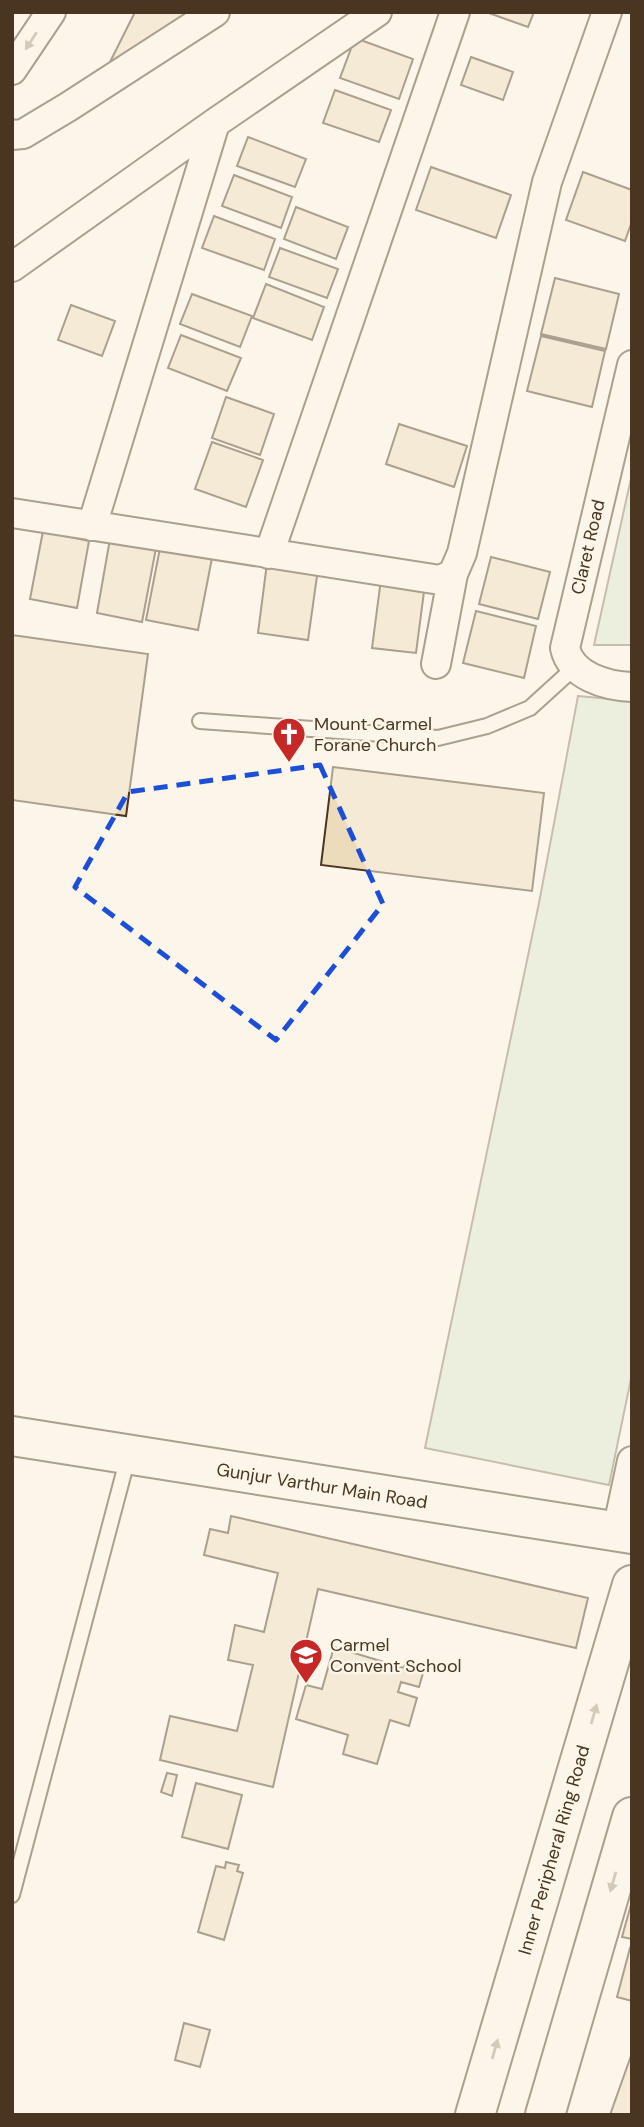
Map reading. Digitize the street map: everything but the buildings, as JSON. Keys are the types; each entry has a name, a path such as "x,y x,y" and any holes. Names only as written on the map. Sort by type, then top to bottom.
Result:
{"main road":[{"name":"Gunjur Varthur Main Road","path":"12,1436 624,1533"},
{"name":"Inner Peripheral Ring Road","path":"475,2115 632,1585"},
{"path":"545,2115 632,1817"}],"street":[{"path":"12,70 51,12"},
{"path":"12,135 23,134 215,12"},
{"path":"12,267 377,12"},
{"path":"269,554 455,12"},
{"path":"436,664 453,574 462,553 547,182 607,12"},
{"path":"92,526 215,123"},
{"name":"Claret Road","path":"575,667 567,656 566,640 632,365"},
{"path":"12,513 440,580 453,574"},
{"path":"575,667 599,681 632,687"},
{"path":"624,1533 632,1461"}],"lane":[{"path":"201,721 438,738 487,726 530,708 575,667"},
{"path":"12,1895 128,1456"}],"highlighted area":[{"path":"320,765 383,904 276,1040 75,887 128,792"}],"green space":[{"path":"632,474 632,645 594,645"},
{"path":"578,696 632,701 632,1374 609,1485 425,1448 539,903"}],"place":[{"name":"Mount Carmel Forane Church","path":"289,764"},
{"name":"Carmel Convent School","path":"306,1685"}]}
